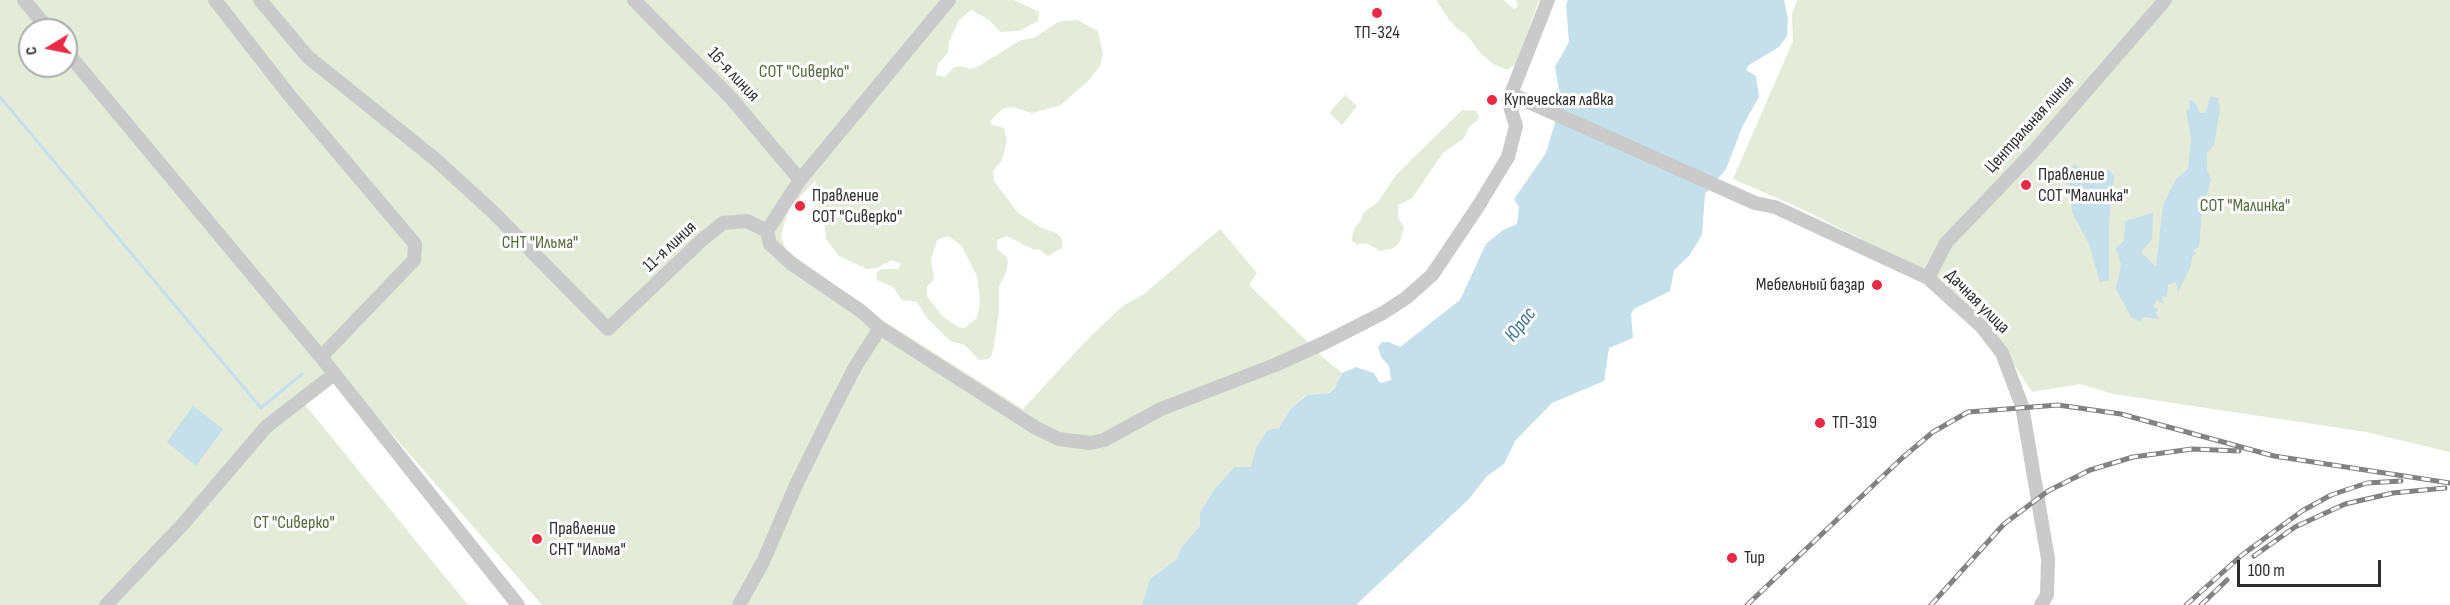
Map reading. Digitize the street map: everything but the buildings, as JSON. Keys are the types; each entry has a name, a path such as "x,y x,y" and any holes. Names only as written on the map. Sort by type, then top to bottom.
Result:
{"street":[{"path":"24,0 39,18"},
{"path":"215,0 290,96 415,244 414,260 321,357"},
{"name":"11-я линия","path":"260,0 308,57 435,159 494,213 608,329 723,223 747,221 767,231"},
{"name":"16-я линия","path":"634,0 731,98 800,180"},
{"path":"949,0 800,180 767,231 770,244 792,264 861,311 880,328 1051,435 1059,439 1090,444 1104,440 1161,409 1275,365 1326,342 1383,313 1406,298 1432,275 1508,157 1516,126 1509,103 1518,97 1548,0"},
{"name":"Центральная линия","path":"1928,278 1946,243 2034,151 2165,0"},
{"path":"78,65 321,357 518,605"},
{"name":"Дачная улица","path":"1518,97 1755,203 1775,207 1928,278 1981,326 2002,353 2022,406 2048,559 2047,595 2041,605"},
{"path":"739,605 763,562 796,485 836,403 855,367 880,328"},
{"path":"106,605 183,524 266,427 333,375"}],"green space":[{"name":"СНТ \"Ильма\"","path":"0,0 1014,0 1039,12 1038,21 1019,31 1000,32 989,20 971,10 959,20 949,42 948,53 938,64 936,75 945,77 953,68 959,66 971,69 977,67 1021,40 1034,38 1058,22 1064,21 1077,20 1098,31 1103,54 1100,66 1088,81 1061,105 1032,113 1012,107 1002,109 990,121 992,125 1004,128 1007,141 1002,160 993,171 994,181 1018,213 1061,237 1062,248 1048,256 1039,249 1034,250 1007,236 997,240 997,249 1006,256 1008,261 1006,273 999,286 999,313 992,355 989,359 979,360 965,345 950,341 926,317 917,302 902,300 893,287 877,280 876,273 881,269 898,269 901,264 892,260 877,268 867,269 839,256 826,239 823,212 817,203 815,181 788,210 781,236 786,250 884,321 1023,409 1116,312 1144,294 1220,229 1257,273 1249,285 1342,373 1335,388 1328,393 1306,395 1291,408 1279,428 1256,447 1251,468 1234,467 1214,490 1200,512 1200,526 1181,548 1177,559 1150,579 1142,605 542,605 332,366 298,396 468,605 0,605","holes":["948,236 961,245 977,276 980,302 977,318 964,328 958,327 942,316 927,296 927,287 934,279 931,259 937,240"]},
{"path":"1436,0 1503,0 1514,9 1518,6 1516,0 1539,0 1516,64 1507,70 1493,64 1480,53 1468,36 1450,21"},
{"name":"СОТ \"Малинка\"","path":"1797,0 2450,0 2450,452 2366,432 2113,394 2080,384 2032,392 1986,322 1940,279 1802,209 1733,179 1793,41 1792,14"},
{"path":"1345,95 1357,106 1342,125 1329,113"},
{"path":"1462,110 1476,111 1479,117 1470,126 1464,138 1443,153 1412,198 1398,205 1398,217 1404,228 1400,242 1394,248 1380,251 1366,243 1357,245 1352,241 1355,227 1364,212 1378,202 1396,175"}],"water":[{"name":"Юрас","path":"1568,0 1784,0 1788,19 1787,36 1779,47 1749,65 1746,70 1756,76 1759,97 1743,125 1726,169 1705,194 1702,235 1689,256 1674,270 1670,291 1634,309 1631,314 1633,338 1609,348 1604,381 1552,403 1515,441 1504,464 1487,476 1469,499 1356,605 1142,605 1150,579 1177,559 1181,548 1200,526 1200,512 1214,490 1234,467 1251,467 1256,447 1268,430 1279,428 1291,408 1307,395 1329,393 1335,388 1342,373 1356,367 1374,373 1380,383 1391,380 1389,366 1381,357 1378,347 1382,342 1389,342 1400,347 1460,300 1486,244 1503,230 1517,224 1519,207 1514,199 1546,153 1561,102 1555,67 1569,42 1566,5"},
{"path":"2211,96 2218,98 2220,109 2214,145 2207,153 2207,169 2211,180 2202,213 2199,247 2193,250 2196,254 2192,256 2191,266 2178,292 2176,282 2168,285 2167,297 2161,296 2164,304 2157,300 2153,307 2158,309 2156,314 2160,319 2143,317 2140,322 2131,317 2116,289 2121,264 2116,248 2124,241 2125,221 2153,213 2152,239 2141,252 2156,267 2163,205 2176,179 2188,169 2191,139 2186,110 2190,109 2189,100 2195,102 2200,113 2205,113"},
{"path":"2075,164 2086,178 2095,179 2109,170 2114,176 2109,221 2109,280 2100,282 2089,244 2072,212 2069,187 2063,177"},
{"path":"193,406 223,429 196,466 167,442"}],"waterway":[{"path":"0,97 261,408 302,374"}],"railway":[{"path":"1747,605 1901,459 1933,432 1968,412 2058,405 2121,414 2274,456 2450,483"},
{"path":"1931,605 2004,524 2048,491 2090,470 2133,457 2192,449 2239,451"},
{"path":"2186,605 2242,555 2302,511 2331,495 2367,483 2401,481"},
{"path":"2254,556 2295,527 2345,504 2393,493 2445,488"},
{"path":"2201,605 2227,580"}],"place":[{"name":"ТП-324","path":"1377,13"},
{"name":"Купеческая лавка","path":"1492,100"},
{"name":"Правление СОТ \"Малинка\"","path":"2026,185"},
{"name":"Правление СОТ \"Сиверко\"","path":"800,206"},
{"name":"Мебельный базар","path":"1877,285"},
{"name":"ТП-319","path":"1820,423"},
{"name":"Правление СНТ \"Ильма\"","path":"537,539"},
{"name":"Тир","path":"1732,558"}],"park label":[{"name":"СОТ \"Сиверко\"","path":"804,72"},
{"name":"СТ \"Сиверко\"","path":"294,523"}]}
